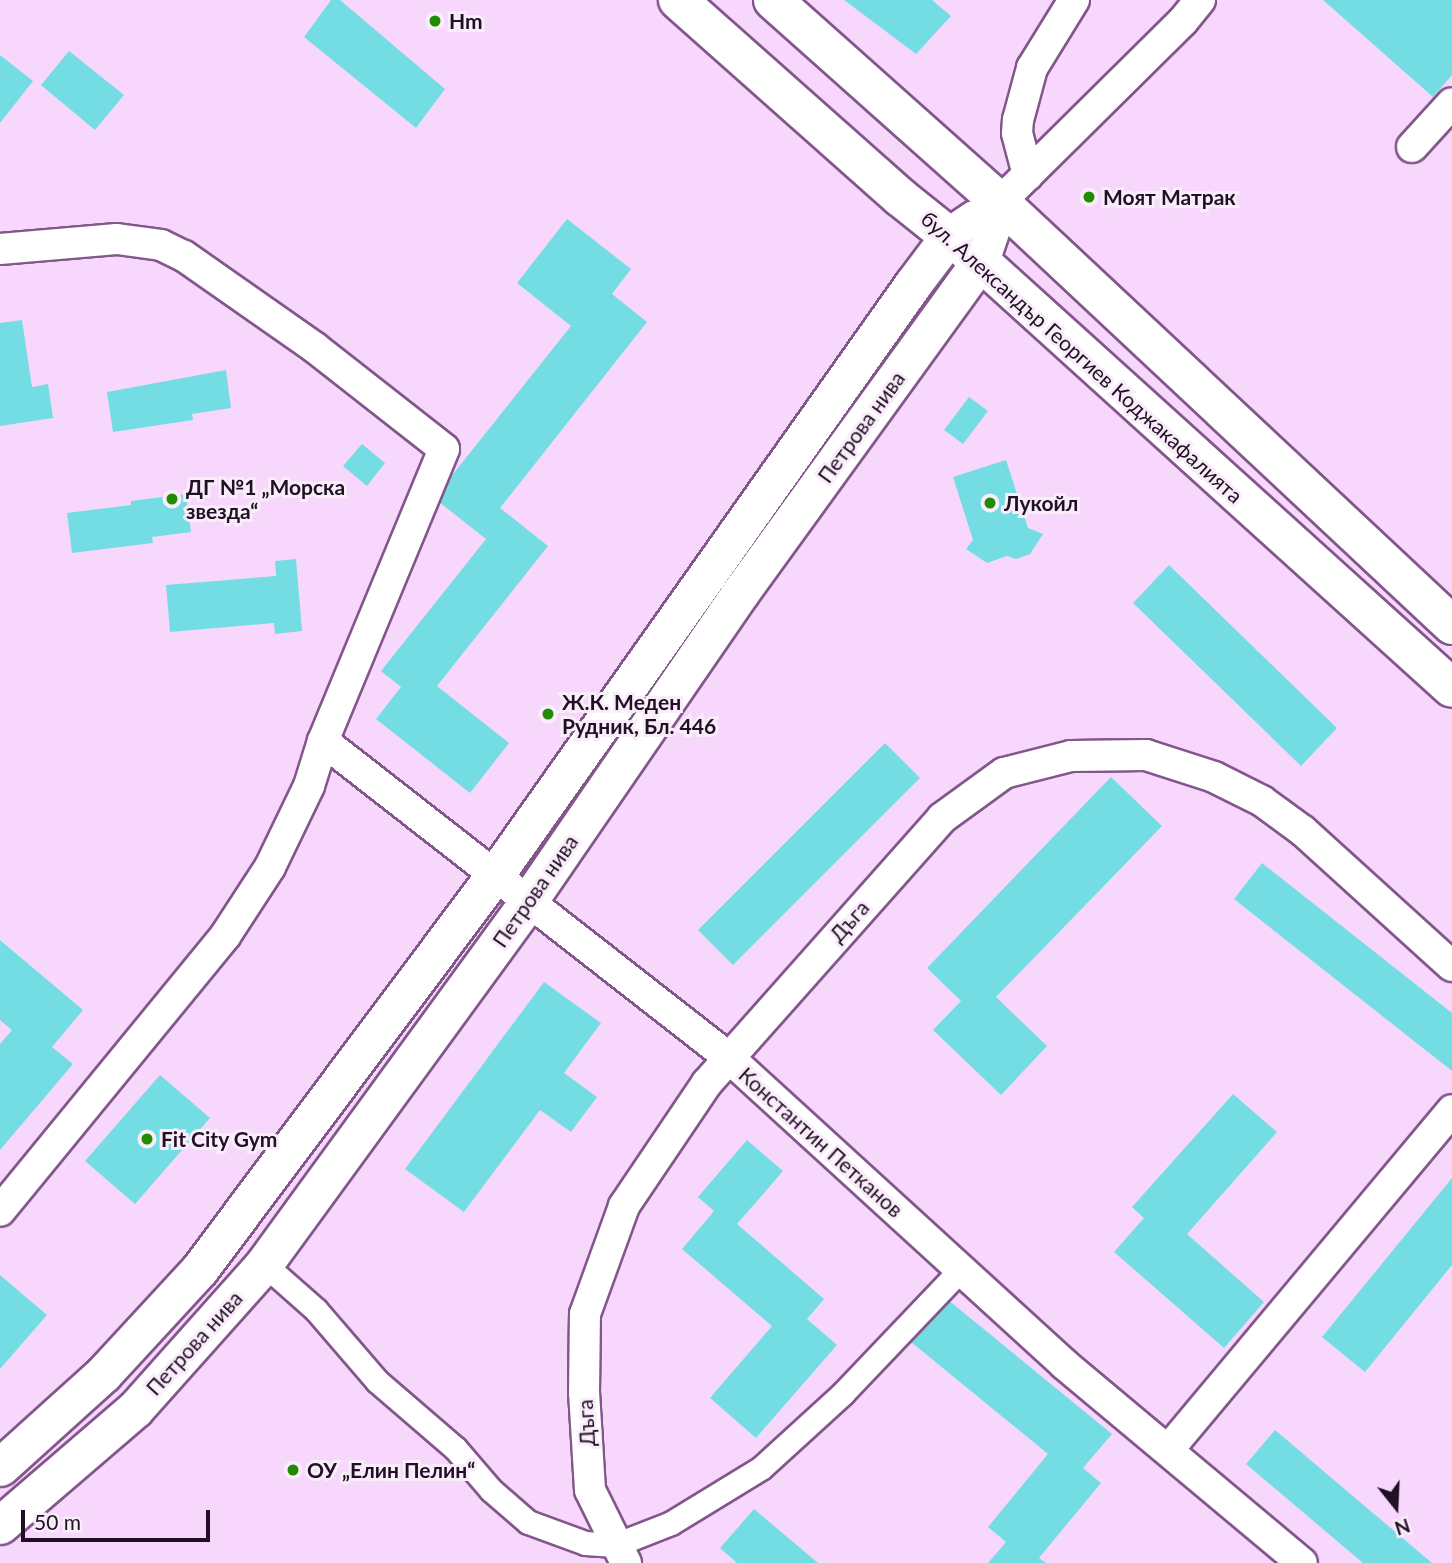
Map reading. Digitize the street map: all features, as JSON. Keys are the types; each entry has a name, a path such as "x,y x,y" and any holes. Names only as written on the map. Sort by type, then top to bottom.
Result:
{"main road":[{"name":"бул. Александър Георгиев Коджакафалията","path":"678,0 980,261 1452,688"},
{"path":"773,0 1000,202 1452,625"}],"street":[{"path":"1028,175 1017,133 1025,94 1032,68 1074,0"},
{"name":"Петрова нива","path":"0,1467 103,1374 199,1270 495,875 948,236 1000,202 1183,21 1200,0"},
{"path":"1412,147 1452,103"},
{"name":"Петрова нива","path":"0,1525 135,1409 264,1264 529,900 740,593 980,261 1000,202"},
{"path":"0,249 117,239 161,246 184,256 314,347 444,449 323,741 309,786 270,867 225,936 0,1210"},
{"name":"Константин Петканов","path":"323,741 728,1057 1064,1364 1302,1563"},
{"name":"Дъга","path":"621,1554 590,1490 584,1393 585,1314 624,1206 707,1083 728,1057 942,818 1004,773 1071,756 1146,755 1214,777 1262,801 1303,831 1452,966"},
{"path":"1168,1450 1452,1110"},
{"path":"264,1264 316,1310 377,1381 455,1448 491,1490 528,1522 621,1554 761,1468 843,1393 961,1269"}],"building":[{"path":"331,0 340,0 445,89 416,128 304,37"},
{"path":"844,0 932,0 951,16 916,54"},
{"path":"1323,0 1452,0 1452,75 1433,97"},
{"path":"69,51 124,95 95,130 41,85"},
{"path":"0,55 33,81 0,123"},
{"path":"567,219 631,269 612,294 647,322 500,508 548,546 437,686 509,743 470,793 376,719 401,687 381,671 486,539 434,498 571,326 517,283"},
{"path":"22,320 32,387 48,384 53,418 0,426 0,323"},
{"path":"226,370 231,408 192,414 193,420 113,432 107,392"},
{"path":"969,397 988,411 963,444 944,430"},
{"path":"362,444 385,463 367,486 343,466"},
{"path":"1006,460 1028,528 1043,534 1030,554 1016,559 1007,556 987,563 966,549 973,540 953,477"},
{"path":"186,494 191,532 152,537 153,543 72,553 67,513 131,505 131,501"},
{"path":"296,559 302,631 275,634 274,623 170,632 166,585 276,576 275,561"},
{"path":"1169,565 1337,728 1301,766 1133,603"},
{"path":"885,743 920,778 733,965 698,930"},
{"path":"1111,777 1162,826 996,997 1047,1046 1001,1095 933,1030 961,1001 927,968"},
{"path":"1262,863 1452,1013 1452,1071 1234,899"},
{"path":"0,940 83,1010 52,1047 73,1064 0,1150 0,1044 12,1030 0,1020"},
{"path":"544,982 601,1023 564,1073 597,1097 571,1132 540,1110 464,1212 405,1169"},
{"name":"Fit City Gym","path":"160,1075 210,1118 135,1204 85,1161"},
{"path":"1233,1094 1277,1132 1187,1234 1264,1302 1224,1348 1114,1252 1144,1218 1132,1207"},
{"path":"747,1140 783,1171 737,1224 824,1299 807,1319 837,1345 756,1438 710,1398 772,1326 682,1249 714,1211 698,1197"},
{"path":"1452,1178 1452,1265 1365,1372 1322,1337"},
{"path":"0,1275 47,1315 0,1369"},
{"path":"947,1299 1112,1434 1083,1468 1101,1483 1039,1558 1046,1563 988,1563 1006,1542 988,1527 1048,1454 911,1342"},
{"path":"1275,1430 1432,1563 1363,1563 1246,1464"},
{"path":"754,1509 818,1563 737,1563 720,1548"}],"place":[{"name":"Hm","path":"435,21"},
{"name":"Моят Матрак","path":"1089,197"},
{"name":"ДГ №1 „Морска звезда“","path":"172,499"},
{"name":"Лукойл","path":"990,503"},
{"name":"Ж.К. Меден Рудник, Бл. 446","path":"548,714"},
{"name":"Fit City Gym","path":"147,1139"},
{"name":"ОУ „Елин Пелин“","path":"293,1470"}]}
